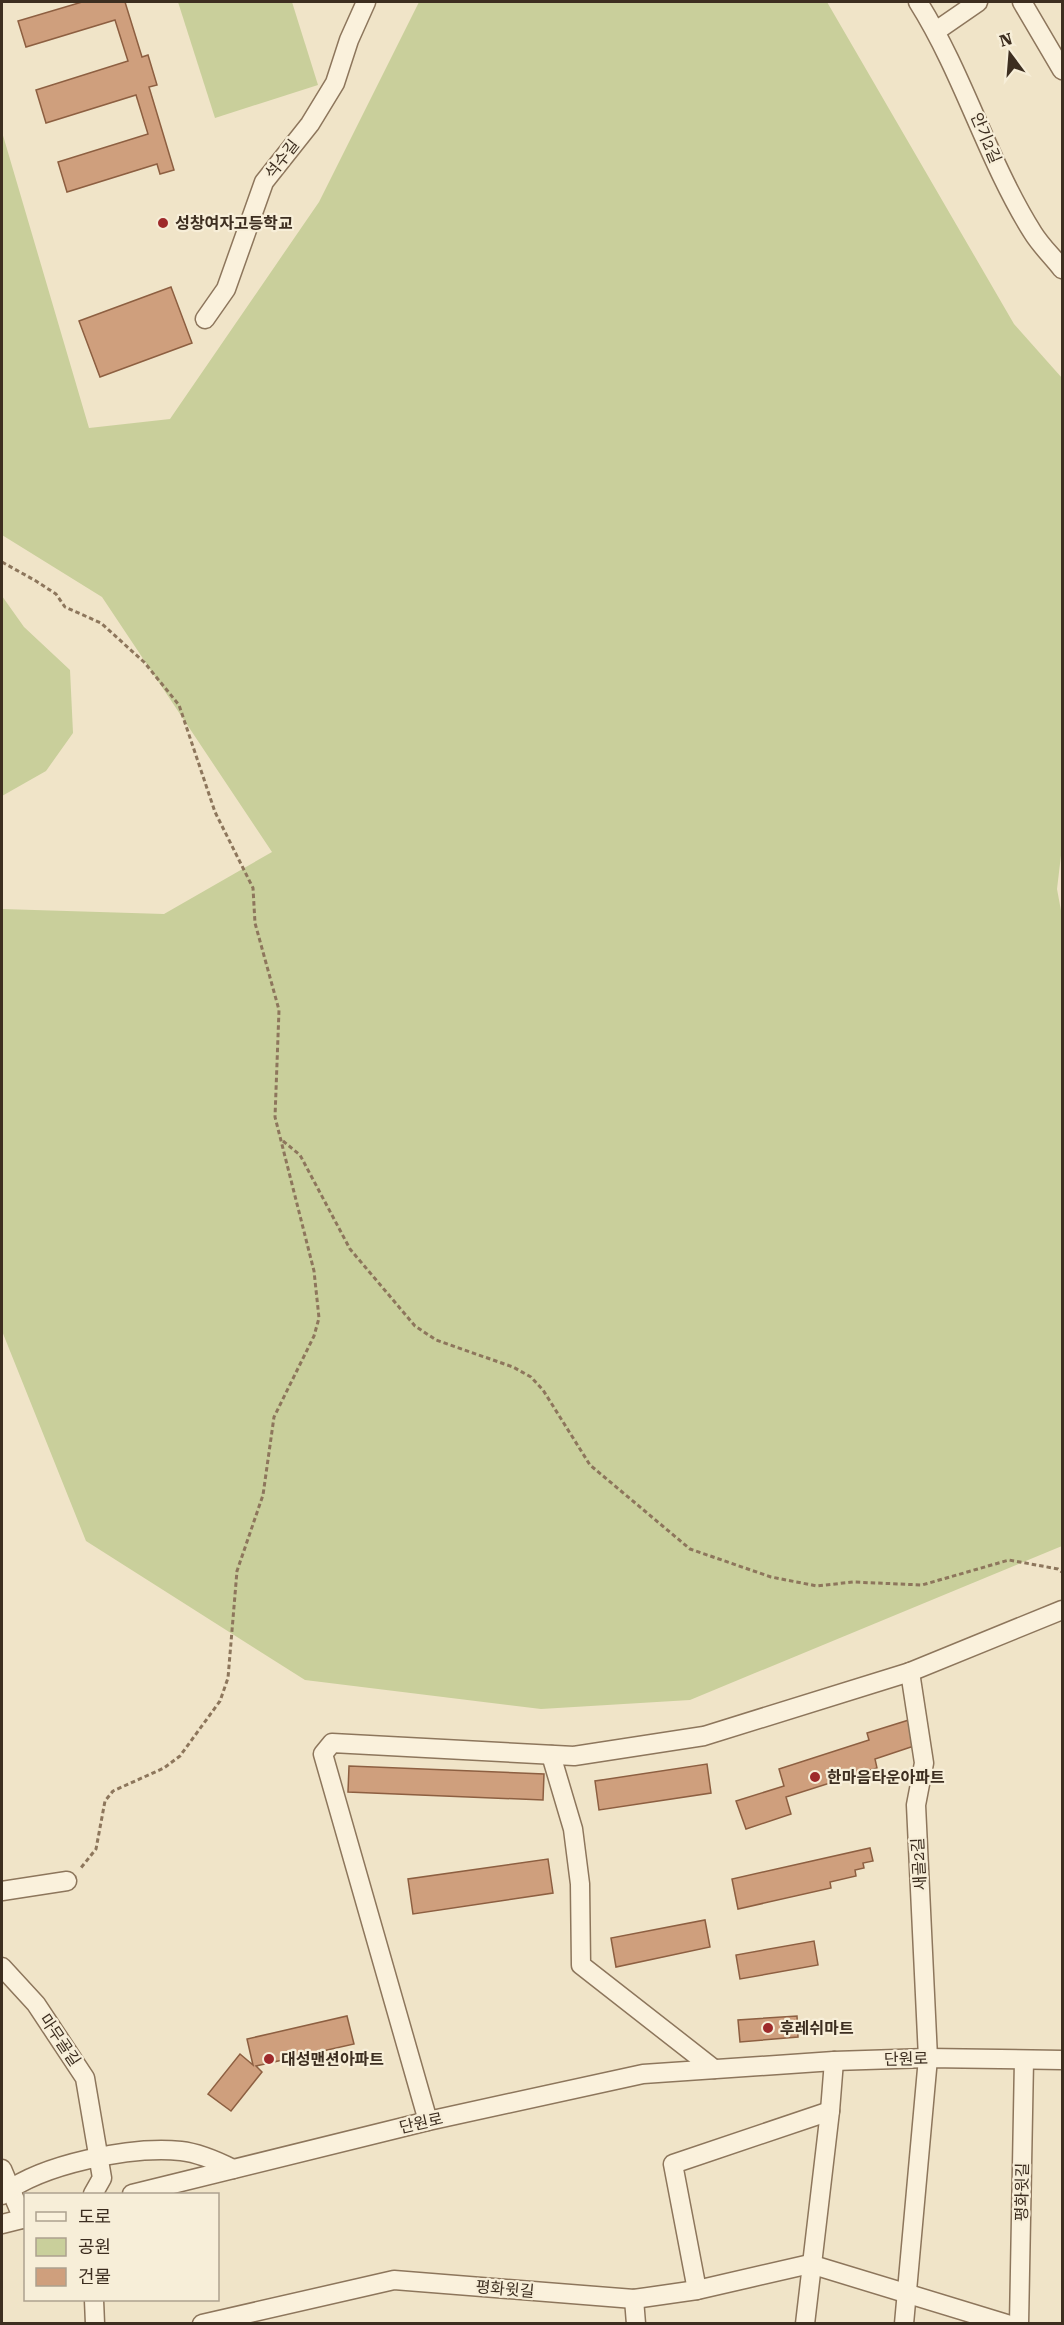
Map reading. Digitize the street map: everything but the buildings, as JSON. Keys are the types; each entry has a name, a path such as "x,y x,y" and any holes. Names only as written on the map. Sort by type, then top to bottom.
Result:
{"street":[{"name":"석수길","path":"205,319 226,289 264,182 310,124 335,83 349,40 366,2"},
{"name":"안기2길","path":"918,2 936,31 1005,183 1034,235 1062,268"},
{"path":"936,31 978,2"},
{"path":"1022,2 1062,70"},
{"path":"428,2121 323,1754 332,1743 574,1756 704,1736 910,1672 1062,1610"},
{"name":"새골2길","path":"910,1672 924,1762 916,1805 928,2058"},
{"path":"551,1755 573,1829 580,1884 581,1965 714,2069"},
{"path":"2,1891 67,1881"},
{"name":"마무골길","path":"2,1966 36,2004 85,2078 102,2178 94,2193"},
{"path":"904,2324 928,2058"},
{"name":"단원로","path":"136,2193 428,2121 643,2074 834,2061 928,2058 1062,2060"},
{"name":"평화윗길","path":"1019,2324 1024,2060"},
{"path":"805,2324 834,2061"},
{"path":"697,2290 674,2164 830,2111"},
{"path":"6,2191 38,2174 99,2157 141,2151 182,2151 213,2160 233,2169"},
{"path":"2,2169 6,2191 24,2219 2,2224"},
{"name":"평화윗길","path":"202,2324 394,2280 634,2299 697,2290 810,2265 1007,2324"},
{"path":"634,2299 636,2324"},
{"path":"93,2301 96,2324"}],"path":[{"path":"2,562 36,580 56,594 65,607 101,623 144,662 179,705 215,812 253,888 255,923 279,1010 275,1117 314,1271 320,1318 314,1336 274,1417 263,1495 237,1571 228,1678 220,1701 180,1756 164,1768 113,1791 105,1801 96,1849 87,1863 67,1881"},
{"path":"282,1140 300,1155 350,1249 415,1326 436,1340 513,1367 531,1377 543,1390 590,1465 690,1549 771,1577 817,1586 853,1582 922,1585 1009,1560 1058,1569 1062,1572"}],"green space":[{"path":"178,2 292,2 318,85 215,118"},
{"path":"419,2 827,2 1014,324 1062,378 1062,847 1057,889 1062,916 1062,1546 690,1700 541,1709 305,1680 86,1541 2,1331 2,909 164,914 272,852 102,597 2,535 2,132 89,428 170,419 319,202"},
{"path":"2,596 24,627 70,670 73,733 46,771 2,796"}],"place":[{"name":"성창여자고등학교","path":"163,223"},
{"name":"한마음타운아파트","path":"815,1777"},
{"name":"후레쉬마트","path":"768,2028"},
{"name":"대성맨션아파트","path":"269,2059"}]}
